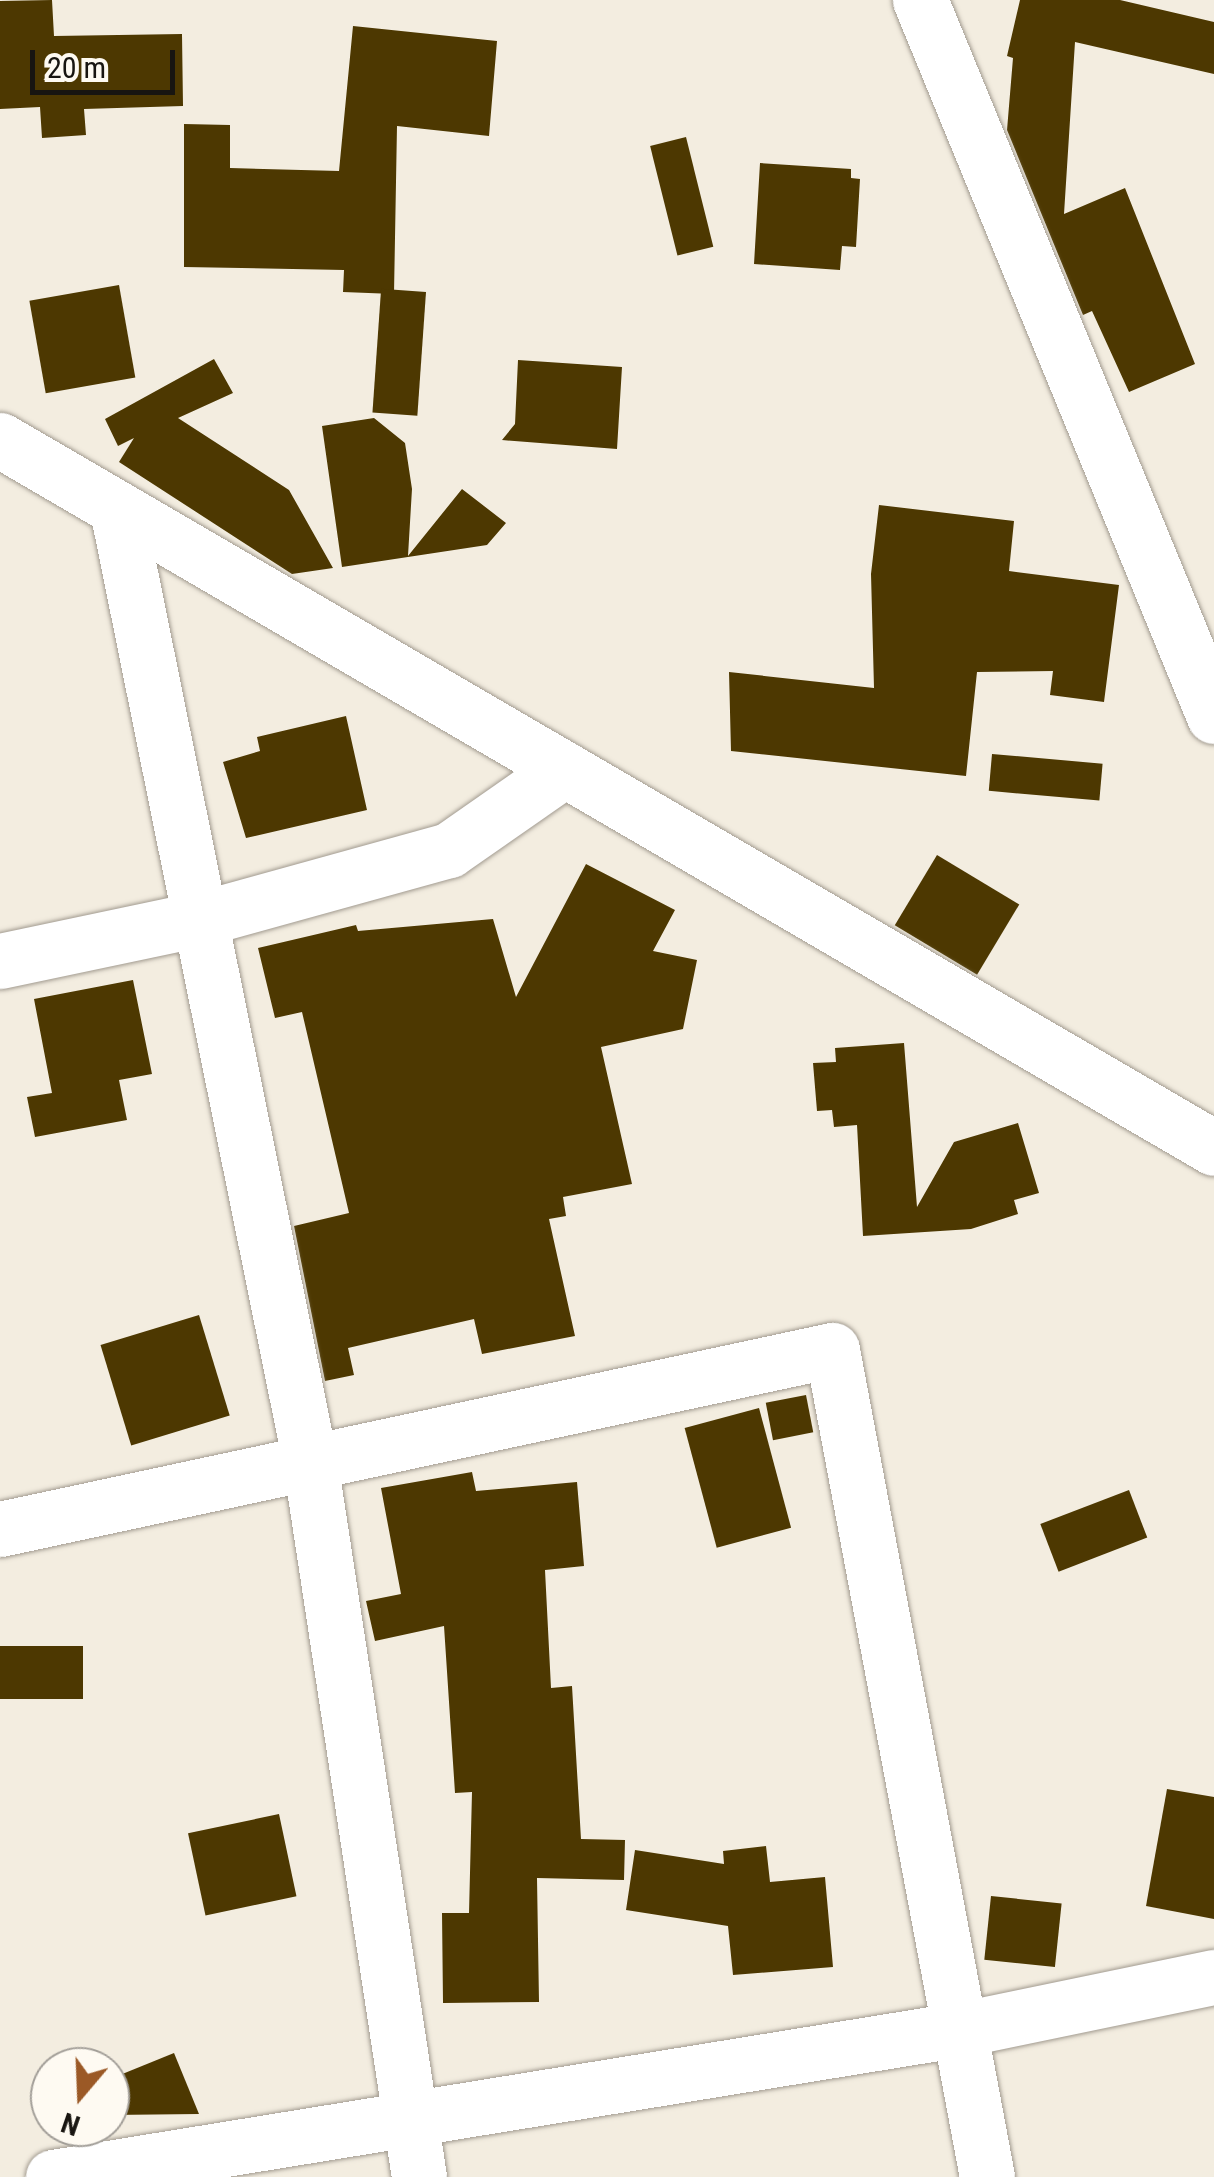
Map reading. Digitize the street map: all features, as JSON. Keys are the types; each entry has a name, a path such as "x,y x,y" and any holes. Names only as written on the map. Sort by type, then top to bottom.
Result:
{"street":[{"path":"920,0 1214,716"},
{"path":"0,440 1214,1148"},
{"path":"117,509 310,1462 418,2177"},
{"path":"0,960 200,919 449,850 565,770"},
{"path":"0,1529 832,1350 988,2177"},
{"path":"54,2177 962,2029 1214,1977"}],"building":[{"path":"52,0 54,36 182,34 183,106 84,109 86,135 42,138 40,107 0,109 0,1"},
{"path":"1020,0 1120,0 1214,22 1214,74 1075,42 1064,214 1125,188 1195,364 1129,392 1092,311 1083,315 1007,130 1013,58 1007,56"},
{"path":"353,26 497,41 489,136 397,126 394,294 343,292 344,270 184,267 184,124 230,125 230,168 339,171"},
{"path":"686,137 713,247 677,256 650,146"},
{"path":"760,163 851,169 851,178 860,179 856,247 842,246 840,270 754,264"},
{"path":"119,285 135,378 46,393 29,301"},
{"path":"381,289 426,292 417,416 372,413"},
{"path":"214,359 233,393 178,418 289,490 333,568 292,574 119,462 134,438 118,446 105,419"},
{"path":"518,360 622,367 617,449 502,440 515,424"},
{"path":"374,418 405,443 412,489 408,556 462,489 506,523 487,545 342,567 322,426"},
{"path":"879,505 1014,521 1009,571 1119,585 1104,702 1050,695 1053,671 977,672 966,776 731,751 729,672 874,688 871,574"},
{"path":"346,716 367,810 246,838 223,762 260,751 257,737"},
{"path":"992,754 1103,764 1099,801 989,791"},
{"path":"937,855 1019,904 977,975 895,925"},
{"path":"586,864 675,910 653,951 697,960 683,1029 601,1047 632,1184 563,1197 566,1216 549,1219 575,1336 482,1354 474,1319 348,1348 354,1375 325,1381 294,1226 349,1213 302,1012 275,1018 258,948 356,925 358,931 493,919 516,997"},
{"path":"133,980 152,1074 119,1080 127,1120 35,1137 27,1097 52,1093 34,999"},
{"path":"904,1043 917,1207 954,1142 1018,1123 1039,1193 1014,1200 1018,1214 971,1229 863,1236 857,1125 834,1127 832,1110 817,1111 813,1063 836,1062 835,1048"},
{"path":"199,1315 230,1415 131,1446 101,1345"},
{"path":"806,1395 813,1432 773,1440 766,1403"},
{"path":"759,1408 791,1528 717,1548 685,1428"},
{"path":"472,1472 476,1491 577,1482 584,1566 545,1570 551,1688 572,1686 581,1839 625,1840 624,1880 537,1878 539,2002 443,2003 442,1913 469,1913 472,1792 455,1793 444,1626 375,1641 366,1601 401,1594 381,1488"},
{"path":"1129,1490 1147,1538 1059,1572 1040,1524"},
{"path":"0,1646 83,1646 83,1699 0,1699"},
{"path":"1167,1789 1214,1797 1214,1919 1146,1906"},
{"path":"279,1814 296,1896 205,1916 188,1833"},
{"path":"766,1846 770,1882 825,1877 833,1967 733,1975 728,1926 626,1910 635,1850 724,1864 723,1851"},
{"path":"991,1896 1062,1903 1055,1967 984,1960"},
{"path":"174,2053 199,2114 130,2115 130,2071"}]}
